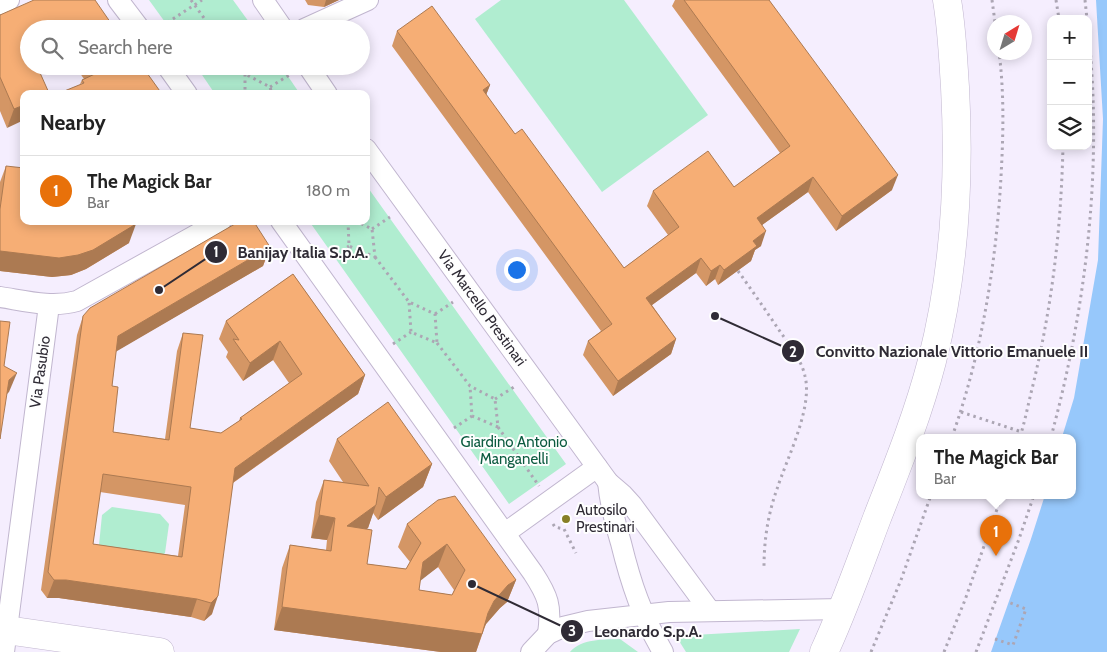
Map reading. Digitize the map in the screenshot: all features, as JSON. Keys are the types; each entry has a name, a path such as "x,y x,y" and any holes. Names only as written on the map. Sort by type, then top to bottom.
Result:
{"main road":[{"path":"824,652 842,610 922,397 942,319 955,236 958,144 954,62 947,0"},
{"path":"3,637 160,652"}],"street":[{"path":"0,4 9,0"},
{"path":"118,0 133,20"},
{"path":"263,0 277,20"},
{"path":"324,20 368,0"},
{"path":"174,75 185,90"},
{"path":"306,75 323,90"},
{"name":"Via Marcello Prestinari","path":"370,155 602,475 632,505 710,612"},
{"path":"0,297 49,305 77,301 214,225"},
{"path":"284,225 533,573 548,598 550,610 548,634"},
{"name":"Via Pasubio","path":"3,637 49,305"},
{"path":"505,533 546,495 602,475 634,592 643,615 663,652"},
{"path":"531,652 548,634 568,625 588,621 669,612 842,610"}],"path":[{"path":"191,0 205,20"},
{"path":"171,20 202,0"},
{"path":"992,0 994,15"},
{"path":"1056,0 1058,15"},
{"path":"1085,0 1087,15"},
{"path":"953,434 961,412 982,331 992,274 1003,130 999,60"},
{"path":"1052,434 1078,320 1088,241 1095,127 1090,60"},
{"path":"244,75 245,90"},
{"path":"246,75 270,87 271,90"},
{"path":"270,87 291,75"},
{"path":"961,412 1022,432 1040,355 1055,276 1063,150"},
{"path":"372,229 393,215"},
{"path":"348,225 349,246"},
{"path":"364,225 372,229"},
{"path":"372,229 375,257 408,302 435,314"},
{"path":"349,246 375,257"},
{"path":"330,259 349,246"},
{"path":"738,271 792,348 800,362 805,377 804,407 768,518 764,567"},
{"path":"435,314 454,301"},
{"path":"408,302 411,332"},
{"path":"435,314 437,343"},
{"path":"411,332 437,343 470,386 495,399"},
{"path":"391,345 411,332"},
{"path":"470,386 472,416"},
{"path":"495,399 515,386"},
{"path":"495,399 498,427 557,512 549,518 555,527 564,530 576,552"},
{"path":"472,416 498,427"},
{"path":"452,430 472,416"},
{"path":"871,652 901,580 930,499"},
{"path":"944,652 965,600 1001,499"},
{"path":"976,652 1033,499"},
{"path":"995,639 1013,645 1026,609 1008,602"}],"green space":[{"path":"149,0 233,0 247,20 163,20"},
{"path":"501,0 624,0 708,115 602,192 475,19"},
{"path":"202,75 287,75 297,90 212,90"},
{"name":"Giardino Antonio Manganelli","path":"370,191 566,464 509,504 312,225 370,225"},
{"path":"112,507 160,514 169,524 165,553 157,561 107,554 99,545 102,515"},
{"path":"800,629 789,652 686,652 676,636"},
{"path":"620,639 638,652 570,652 580,644 587,642"}],"water":[{"path":"1096,0 1107,0 1107,652 991,652 1044,499 1076,499 1076,434 1063,434 1074,398 1098,260 1103,119"}],"building":[{"path":"34,0 95,0 109,20 20,20 20,75 41,75 48,90 20,90 20,107 14,109 0,77 0,15"},
{"path":"684,0 769,0 898,175 842,216 813,177 757,218 766,231 753,241 757,246 724,270 720,265 711,271 701,258 646,298 676,339 618,381 588,341 612,324 397,31 432,6 490,85 483,90 515,134 522,129 624,268 679,227 653,191 708,151 734,187 790,146"},
{"path":"93,75 148,75 159,90 67,90 84,83 82,80"},
{"path":"6,166 20,168 20,225 134,225 93,250 78,255 59,258 0,251 0,209"},
{"path":"233,225 256,225 270,247 118,336 112,386 118,387 113,432 169,440 183,333 203,335 190,428 221,433 302,374 280,341 250,363 233,339 239,340 226,321 293,274 365,375 235,468 218,596 211,603 197,599 66,580 54,580 48,572 83,316 90,308","holes":["103,474 191,487 182,557 93,544"]},
{"path":"0,321 10,322 4,366 17,373 9,380 0,439"},
{"path":"388,402 432,464 386,497 379,487 376,505 347,526 372,530 367,564 406,569 421,543 407,524 438,500 455,496 516,580 508,585 494,601 488,613 482,634 282,607 290,545 331,551 335,518 319,515 324,480 369,486 337,439","holes":["447,544 465,570 452,595 419,590 423,562"]}],"place":[{"name":"Banijay Italia S.p.A.","path":"159,290"},
{"name":"Convitto Nazionale Vittorio Emanuele II","path":"715,316"},
{"name":"Autosilo Prestinari","path":"566,519"},
{"name":"The Magick Bar","path":"996,556"},
{"name":"Leonardo S.p.A.","path":"472,584"}]}
